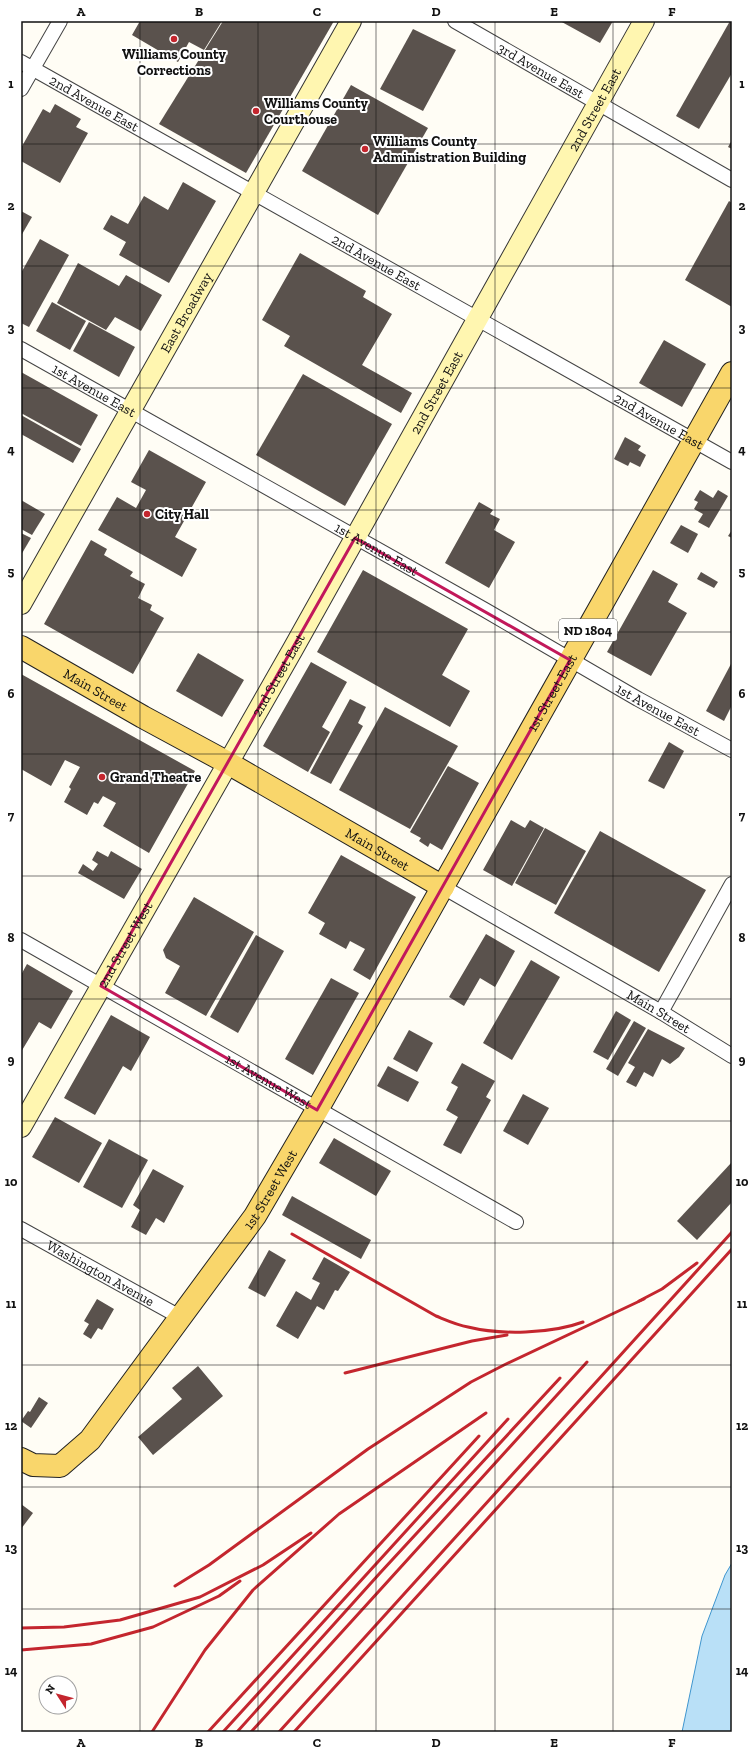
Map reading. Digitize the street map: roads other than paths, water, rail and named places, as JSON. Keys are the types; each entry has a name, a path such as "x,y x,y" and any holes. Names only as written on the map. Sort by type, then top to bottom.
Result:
{"main road":[{"name":"1st Street East","path":"443,887 732,373"},
{"name":"Main Street","path":"21,647 143,717 228,763 443,887"},
{"name":"1st Street West","path":"21,1459 33,1465 60,1466 90,1440 255,1216 317,1110 443,887"}],"street":[{"path":"21,89 27,65 60,21"},
{"name":"East Broadway","path":"21,604 352,21"},
{"name":"3rd Avenue East","path":"454,21 732,180"},
{"name":"2nd Street East","path":"228,763 644,21"},
{"name":"2nd Avenue East","path":"27,65 732,462"},
{"name":"1st Avenue East","path":"21,349 732,750"},
{"name":"2nd Street West","path":"21,1127 228,763"},
{"path":"661,1012 732,884"},
{"name":"Main Street","path":"443,887 661,1012 732,1056"},
{"name":"1st Avenue West","path":"21,940 516,1222"},
{"name":"Washington Avenue","path":"21,1229 180,1317"}],"water":[{"path":"732,1563 732,1732 682,1732 702,1636 725,1575"}],"railway":[{"path":"279,1732 732,1232"},
{"path":"292,1234 436,1316 460,1325 481,1330 526,1332 556,1329 583,1322"},
{"path":"294,1732 732,1249"},
{"path":"639,1301 662,1289 697,1263"},
{"path":"175,1586 209,1565 368,1449 471,1382 644,1299"},
{"path":"345,1373 472,1341 507,1335"},
{"path":"251,1732 587,1362"},
{"path":"237,1732 380,1573 560,1378"},
{"path":"152,1732 205,1650 253,1590 339,1514 486,1413"},
{"path":"223,1732 508,1419"},
{"path":"208,1732 479,1436"},
{"path":"21,1628 64,1627 120,1620 200,1597 263,1565 311,1533"},
{"path":"21,1650 91,1644 153,1627 219,1596 240,1581"}],"place":[{"name":"Williams County Corrections","path":"174,39"},
{"name":"Williams County Courthouse","path":"256,111"},
{"name":"Williams County Administration Building","path":"365,149"},
{"name":"City Hall","path":"147,514"},
{"name":"Grand Theatre","path":"102,777"}]}
